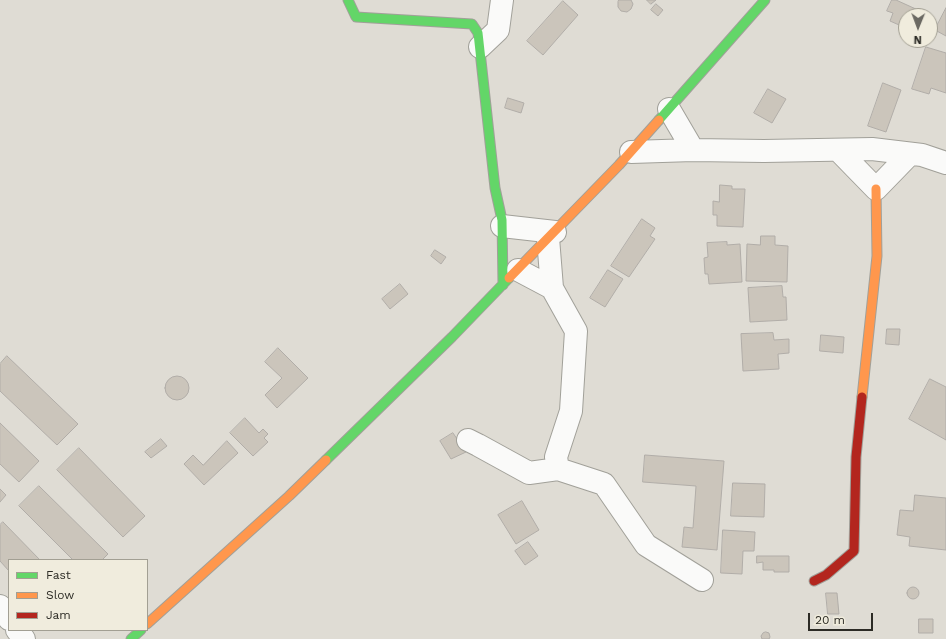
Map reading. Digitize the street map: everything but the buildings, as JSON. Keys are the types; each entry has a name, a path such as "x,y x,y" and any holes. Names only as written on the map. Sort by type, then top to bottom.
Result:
{"street":[{"path":"348,0 356,17 472,24 499,23"},
{"path":"480,47 498,30 502,0"},
{"path":"148,623 289,496 452,337 631,152 765,0"},
{"path":"472,24 478,33 495,188 502,220 510,277"},
{"path":"669,109 693,150"},
{"path":"631,152 693,150 872,149 922,155 946,163"},
{"path":"814,581 826,575 854,551 856,457 877,256 876,189 838,150"},
{"path":"876,189 910,154"},
{"path":"502,226 551,235"},
{"path":"551,235 552,288 576,331 571,411 556,457 558,469"},
{"path":"510,277 552,288"},
{"path":"468,440 528,473 558,469 604,484 646,545 702,580"},
{"path":"0,606 8,618"},
{"path":"18,631 24,639"},
{"path":"131,639 140,631"}],"traffic: fast":[{"path":"348,0 356,17 472,24 478,33 495,188 502,220 503,285"},
{"path":"659,120 765,0"},
{"path":"326,460 452,337 509,278"},
{"path":"131,639 140,631"}],"traffic: slow":[{"path":"509,278 619,165 659,120"},
{"path":"862,397 877,256 876,189"},
{"path":"148,623 289,496 326,460"}],"traffic: jam":[{"path":"814,581 826,575 854,551 856,457 862,397"}]}
